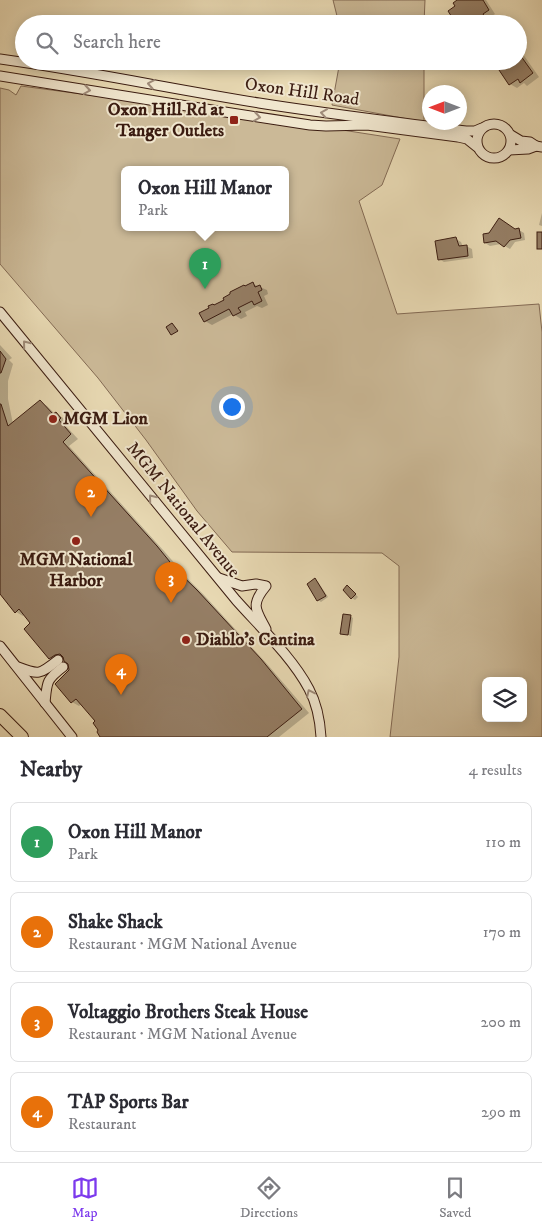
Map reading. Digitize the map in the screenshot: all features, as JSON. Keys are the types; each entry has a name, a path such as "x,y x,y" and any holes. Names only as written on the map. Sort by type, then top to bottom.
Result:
{"highway":[{"path":"0,716 18,737"},
{"path":"0,716 22,737"}],"main road":[{"name":"Oxon Hill Road","path":"0,59 15,62"},
{"name":"Oxon Hill Road","path":"65,70 328,113 466,131 475,131 482,128"},
{"name":"Oxon Hill Road","path":"4,76 310,124 367,126 458,137 467,139 477,147"},
{"path":"488,125 501,125 506,128 510,135 512,142 509,150 504,156 496,159 488,158 481,154 477,147 476,140 478,134 482,128 488,125"},
{"path":"510,135 539,147"},
{"path":"509,150 539,147"},
{"name":"MGM National Avenue","path":"0,312 216,577 298,672 309,690 316,707 321,737"},
{"path":"216,577 242,586 256,584 266,586 261,592 256,607 273,641"},
{"path":"0,646 72,737"},
{"path":"17,667 34,673 40,673 60,664 48,680 45,703"}],"shaded area":[{"path":"333,0 425,0 424,15 337,15"},
{"path":"338,70 424,70 422,122 332,105"},
{"path":"21,86 278,120 400,139 382,185 359,201 397,314 539,304 542,332 542,737 390,737 399,657 399,566 382,553 232,552 197,511 98,378 0,264 0,88 9,90 16,95"}],"building":[{"path":"457,0 483,0 489,10 484,15 451,15 448,11 455,6 453,3"},
{"path":"527,65 533,73 520,83 518,79 509,85 499,70 527,70"},
{"path":"499,218 515,229 519,228 521,238 510,240 504,247 496,241 484,243 483,234 489,233"},
{"path":"537,232 542,232 542,249 537,249"},
{"path":"456,237 459,246 467,245 468,256 438,260 435,241"},
{"path":"253,282 255,287 260,285 262,290 258,292 262,301 254,305 252,301 238,308 241,312 233,316 229,309 204,322 199,313 209,308 208,306 224,300 223,298 230,294 230,292"},
{"path":"172,323 178,331 171,335 166,327"},
{"path":"0,351 6,359 1,373 0,373"},
{"name":"MGM National Harbor","path":"40,400 53,414 56,412 61,418 59,420 71,434 63,442 157,546 169,563 197,590 261,659 302,709 267,737 100,737 93,723 95,721 76,699 71,703 55,684 69,670 68,664 60,654 49,659 24,629 30,623 19,609 15,613 0,594 0,404 8,426"},
{"path":"315,578 326,596 317,601 307,584"},
{"path":"347,585 356,594 351,599 343,590"},
{"path":"343,614 351,615 348,635 340,634"}],"place":[{"name":"Oxon Hill Rd at Tanger Outlets","path":"234,120"},
{"name":"Oxon Hill Manor","path":"205,289"},
{"name":"MGM Lion","path":"53,419"},
{"name":"Shake Shack","path":"91,517"},
{"name":"MGM National Harbor","path":"76,541"},
{"name":"Voltaggio Brothers Steak House","path":"171,603"},
{"name":"Diablo's Cantina","path":"186,640"},
{"name":"TAP Sports Bar","path":"121,695"}]}
